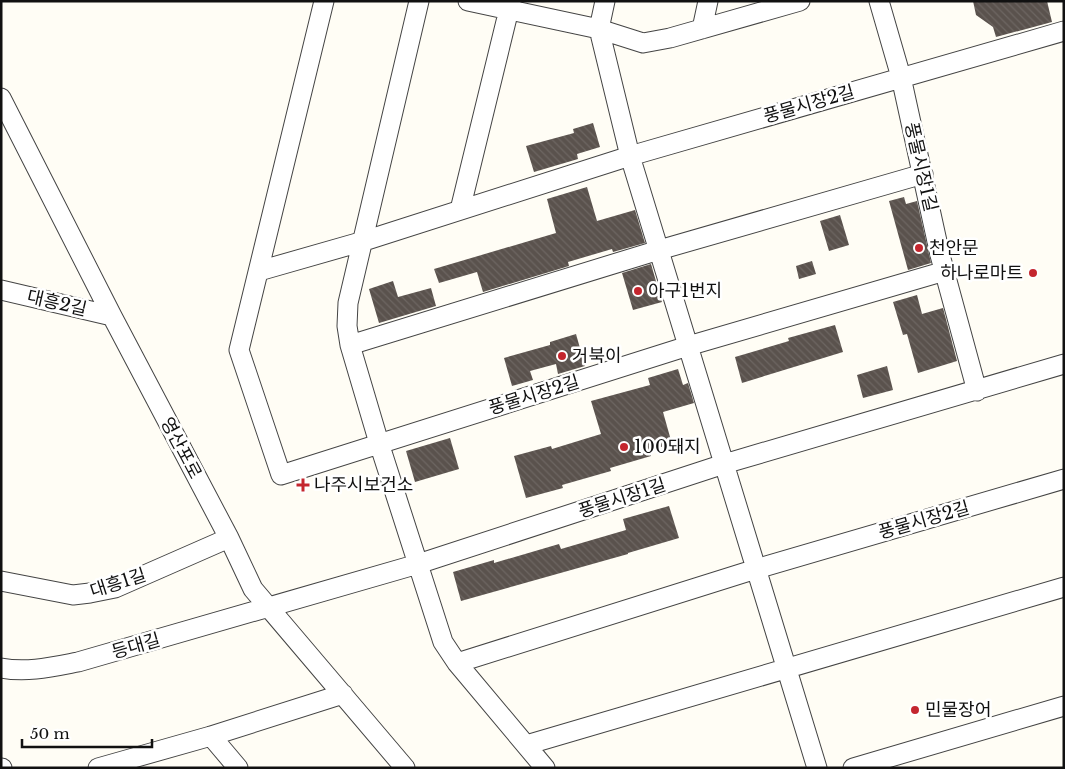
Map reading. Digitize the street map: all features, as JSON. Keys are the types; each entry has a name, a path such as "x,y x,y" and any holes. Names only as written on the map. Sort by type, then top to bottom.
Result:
{"street":[{"path":"259,271 324,1"},
{"path":"419,1 348,303 347,326 350,345 379,443 444,642 457,663 545,768"},
{"path":"468,1 510,6 643,42 670,38 800,1"},
{"path":"605,1 599,29 630,156 816,768"},
{"path":"702,29 708,1"},
{"name":"풍물시장1길","path":"879,1 901,78 945,271 977,391"},
{"path":"460,210 510,6"},
{"name":"풍물시장2길","path":"945,271 688,346 281,475 239,350 259,271 364,241 630,156 1064,31"},
{"name":"영산포로","path":"1,98 112,316 229,538 253,588 405,768"},
{"path":"350,345 659,250 923,174"},
{"name":"대흥2길","path":"1,290 112,316"},
{"name":"풍물시장1길","path":"268,608 418,564 724,464 1064,364"},
{"name":"풍물시장2길","path":"457,663 756,569 1064,480"},
{"name":"대흥1길","path":"1,580 73,595 90,594 115,588 229,538"},
{"path":"526,746 1064,587"},
{"name":"등대길","path":"1,668 14,670 43,669 78,662 268,608"},
{"path":"98,768 211,736 342,694"},
{"path":"854,768 1064,706"},
{"path":"211,736 238,768"}],"building":[{"path":"973,1 1047,1 1052,22 996,37 993,27 976,15"},
{"path":"593,123 600,147 577,154 578,159 534,172 526,146 574,133 573,129"},
{"path":"587,187 597,221 635,210 645,243 613,252 612,249 568,262 569,266 483,292 477,272 439,283 434,269 556,233 547,199"},
{"path":"904,197 906,204 917,201 931,263 908,270 889,201"},
{"path":"840,215 849,245 829,251 820,221"},
{"path":"812,261 816,274 799,279 796,266"},
{"path":"651,264 662,302 633,310 622,273"},
{"path":"393,281 398,297 431,288 436,306 379,323 369,289"},
{"path":"917,295 922,314 943,308 957,361 918,373 907,334 903,335 893,302"},
{"path":"835,325 843,352 742,383 735,357 789,341 788,338"},
{"path":"576,334 585,366 558,374 556,364 530,371 533,380 512,386 504,358 550,345 550,342"},
{"path":"887,366 893,390 863,398 857,375"},
{"path":"678,369 683,385 688,383 694,403 663,412 672,444 650,450 651,456 610,468 611,471 562,485 563,488 526,498 514,456 551,446 552,449 601,434 591,401 650,385 648,378"},
{"path":"450,438 459,469 415,482 406,451"},
{"path":"669,506 679,538 461,601 453,572 494,560 494,563 559,544 561,549 626,530 623,519"}],"place":[{"name":"천안문","path":"919,248"},
{"name":"하나로마트","path":"1033,273"},
{"name":"아구1번지","path":"638,291"},
{"name":"거북이","path":"562,356"},
{"name":"100돼지","path":"624,447"},
{"name":"나주시보건소","path":"303,485"},
{"name":"민물장어","path":"915,710"}]}
